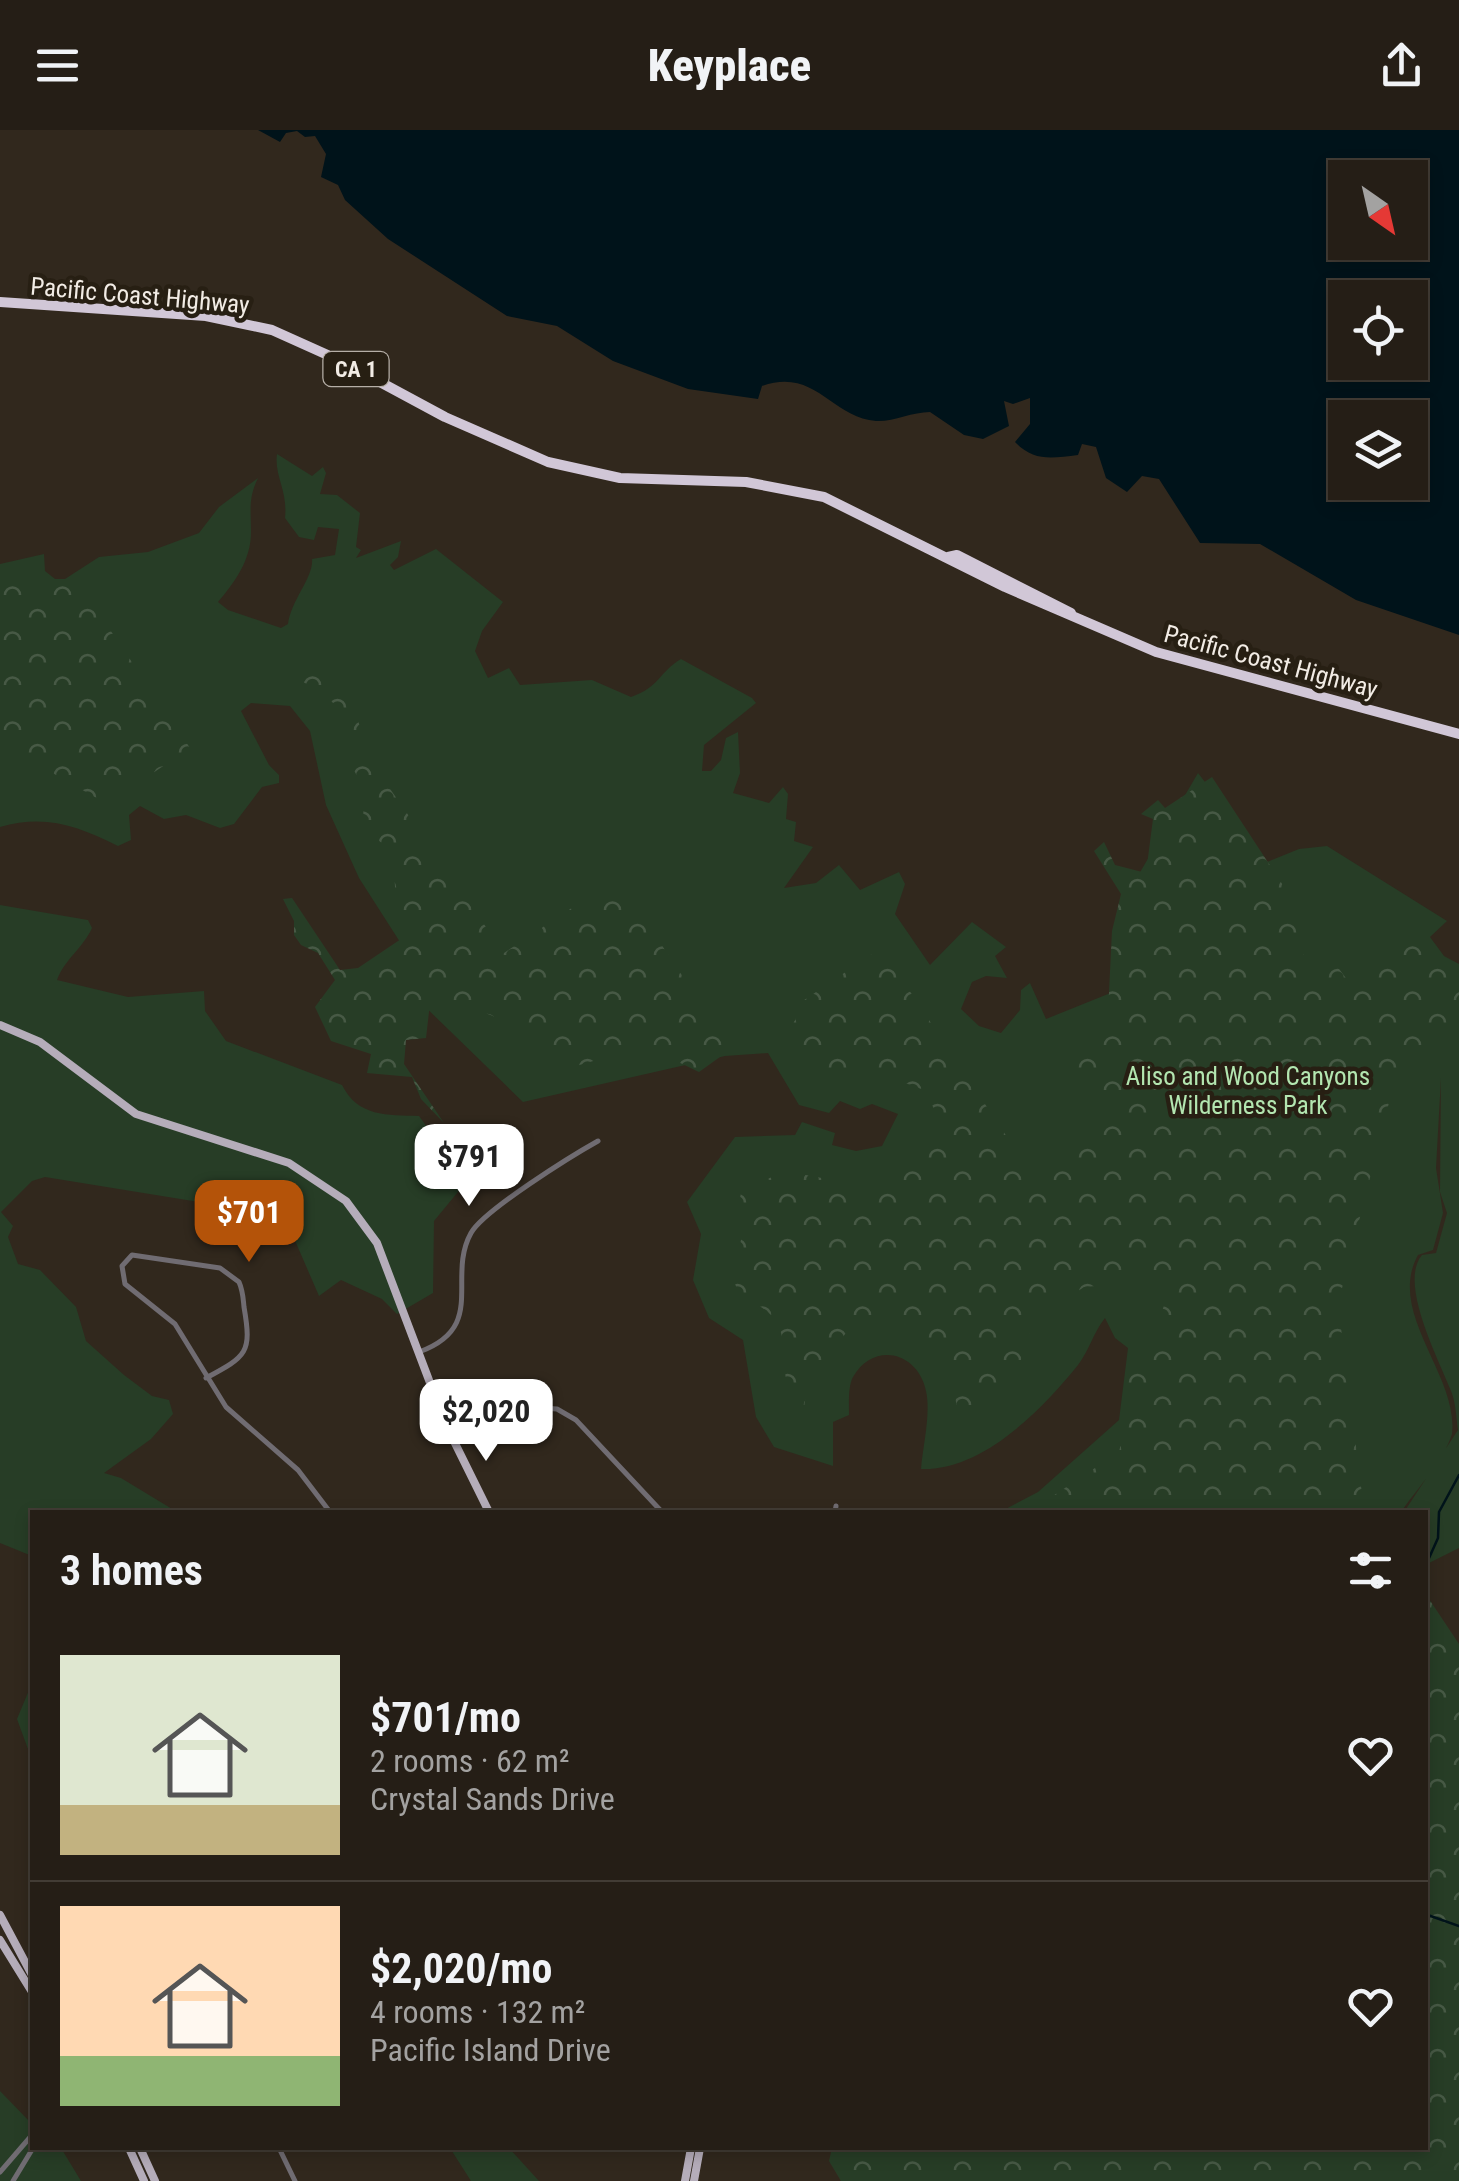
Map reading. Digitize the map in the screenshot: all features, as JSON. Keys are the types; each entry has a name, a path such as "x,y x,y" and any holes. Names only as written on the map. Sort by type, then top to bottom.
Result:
{"highway":[{"name":"Pacific Coast Highway","path":"0,302 240,321 294,338 445,418 560,466 620,478 746,482 837,502 1035,600 1156,652 1459,734"},
{"name":"Pacific Coast Highway","path":"978,571 1017,584 1076,617"},
{"path":"1017,584 1035,600 1065,608"}],"main road":[{"path":"0,1024 40,1042 136,1114 289,1163 337,1192 377,1243 452,1438 485,1510"},
{"path":"0,1915 30,1971"},
{"path":"0,1940 30,1989"},
{"path":"130,2150 144,2181"},
{"path":"141,2150 155,2181"},
{"path":"685,2181 691,2150"},
{"path":"694,2181 700,2150"}],"street":[{"path":"419,1352 446,1338 459,1319 465,1253 478,1224 598,1142"},
{"path":"206,1378 234,1363 247,1348 250,1327 242,1288 235,1276 220,1268 132,1255 122,1266 125,1284 175,1324 206,1378 226,1407 298,1470 328,1510"},
{"path":"452,1438 542,1408 567,1413 660,1510"},
{"path":"0,2172 30,2138"},
{"path":"13,2181 32,2150"},
{"path":"280,2150 295,2181"}],"green space":[{"path":"277,454 312,476 323,467 326,473 320,494 337,495 360,513 356,547 361,550 356,558 401,541 398,557 390,565 394,570 436,549 503,602 482,631 475,651 488,678 509,668 520,685 592,680 631,697 648,689 681,659 752,698 756,703 704,745 702,771 711,771 721,760 726,738 738,732 740,773 733,793 769,803 783,787 788,794 786,819 796,822 794,841 813,847 784,888 816,883 839,865 860,890 899,872 905,884 895,914 930,965 972,922 1006,947 995,956 1007,978 986,976 972,982 961,1009 979,1026 1001,1033 1020,1010 1021,990 1030,983 1046,1019 1113,992 1139,874 1198,773 1267,862 1299,849 1327,846 1447,921 1430,937 1444,956 1459,964 1459,1548 1428,1564 1428,1510 1405,1510 1426,1479 1403,1510 1004,1510 1038,1492 1119,1420 1128,1348 1115,1338 1105,1318 1078,1365 1046,1401 1009,1435 966,1460 921,1469 926,1391 914,1367 905,1360 883,1355 862,1366 853,1377 849,1415 833,1422 833,1466 774,1447 756,1417 743,1340 709,1318 693,1280 701,1234 687,1202 735,1137 795,1135 802,1122 835,1133 832,1145 856,1151 882,1146 898,1114 872,1104 860,1109 840,1101 829,1113 799,1105 768,1053 725,1056 523,1102 414,996 416,967 359,878 326,805 310,731 290,706 251,703 241,711 269,765 279,775 279,783 262,787 234,824 220,828 186,815 164,819 140,806 129,815 131,840 118,846 61,824 32,822 0,827 0,564 44,554 45,571 55,579 65,579 99,557 148,552 199,533 219,507 258,478 251,498 248,552 236,578 218,602 228,610 281,628 288,624 312,559 335,555 339,529 318,527 314,540 299,537 285,518 285,499","holes":["1441,1078 1440,1192 1447,1213 1436,1253 1422,1255 1415,1284 1423,1322 1455,1405 1458,1430 1445,1449 1452,1434 1445,1389 1411,1299 1411,1277 1418,1255 1433,1250 1443,1213 1436,1168"]},
{"path":"75,578 190,748 107,804 0,743 0,582 42,579 52,586"},
{"path":"308,661 350,694 370,760 504,953 617,878 731,1049 699,1072 645,1046 576,1066 493,1016 440,996 430,1003 426,1038 406,1040 404,1064 444,1123 421,1099 412,1077 367,1073 371,1054 331,1041 315,1007 335,980 318,953 301,945 294,935 294,921 283,899 292,898 340,970 358,968 401,939 404,928 393,860 364,827 362,785 350,763 349,740 338,709 323,691 287,675"},
{"name":"Aliso and Wood Canyons Wilderness Park","path":"1212,777 1311,928 1294,940 1310,964 1328,954 1348,981 1411,939 1459,968 1459,1036 1399,1063 1338,1304 1363,1502 1369,1510 1032,1510 1119,1452 1130,1404 1126,1371 1157,1328 1165,1302 1154,1281 1084,1287 1033,1321 1016,1376 968,1417 957,1411 952,1380 928,1340 903,1324 879,1321 860,1323 845,1334 816,1372 804,1409 794,1408 787,1389 778,1326 734,1282 742,1231 743,1186 790,1172 864,1186 923,1160 940,1120 924,1090 900,1081 832,1077 789,1049 785,1034 796,1019 791,1009 881,948 1033,1176 1111,1124 1067,1054 1112,1029 1108,1013 1112,931 1121,894 1094,851 1104,842 1115,865 1146,873 1153,819 1141,814 1158,800 1165,808"},
{"path":"0,905 88,920 92,928 57,980 128,997 204,991 205,1011 226,1041 342,1085 365,1109 419,1116 467,1181 434,1221 433,1293 397,1314 382,1299 341,1280 319,1296 280,1206 257,1203 242,1209 45,1177 32,1181 1,1212 13,1226 8,1237 18,1264 40,1270 76,1307 86,1341 152,1396 169,1400 173,1414 151,1439 104,1473 121,1478 174,1510 30,1510 30,1555 0,1543"},
{"path":"1428,1598 1459,1644 1459,2181 841,2181 829,2161 832,2150 1428,2150"},
{"path":"30,1688 30,1755 17,1719"},
{"path":"0,2091 30,2122 30,2150 62,2150 81,2181 0,2181"},
{"path":"451,2150 511,2150 539,2181 471,2181"}],"shaded area":[{"path":"258,130 1459,130 1459,635 1356,600 1260,544 1200,543 1159,479 1142,476 1127,492 1106,478 1096,447 1082,444 1078,455 1060,457 1029,453 1015,442 1030,424 1030,398 1013,404 1004,401 1009,426 983,439 964,435 930,412 882,421 860,418 796,383 762,386 758,399 688,389 613,361 557,326 507,316 388,239 345,200 338,185 321,177 326,154 315,136 305,137 297,131 286,133 280,142"}],"waterway":[{"path":"1428,1560 1438,1538 1439,1512 1459,1475"},
{"path":"1428,1915 1459,1926"}]}
